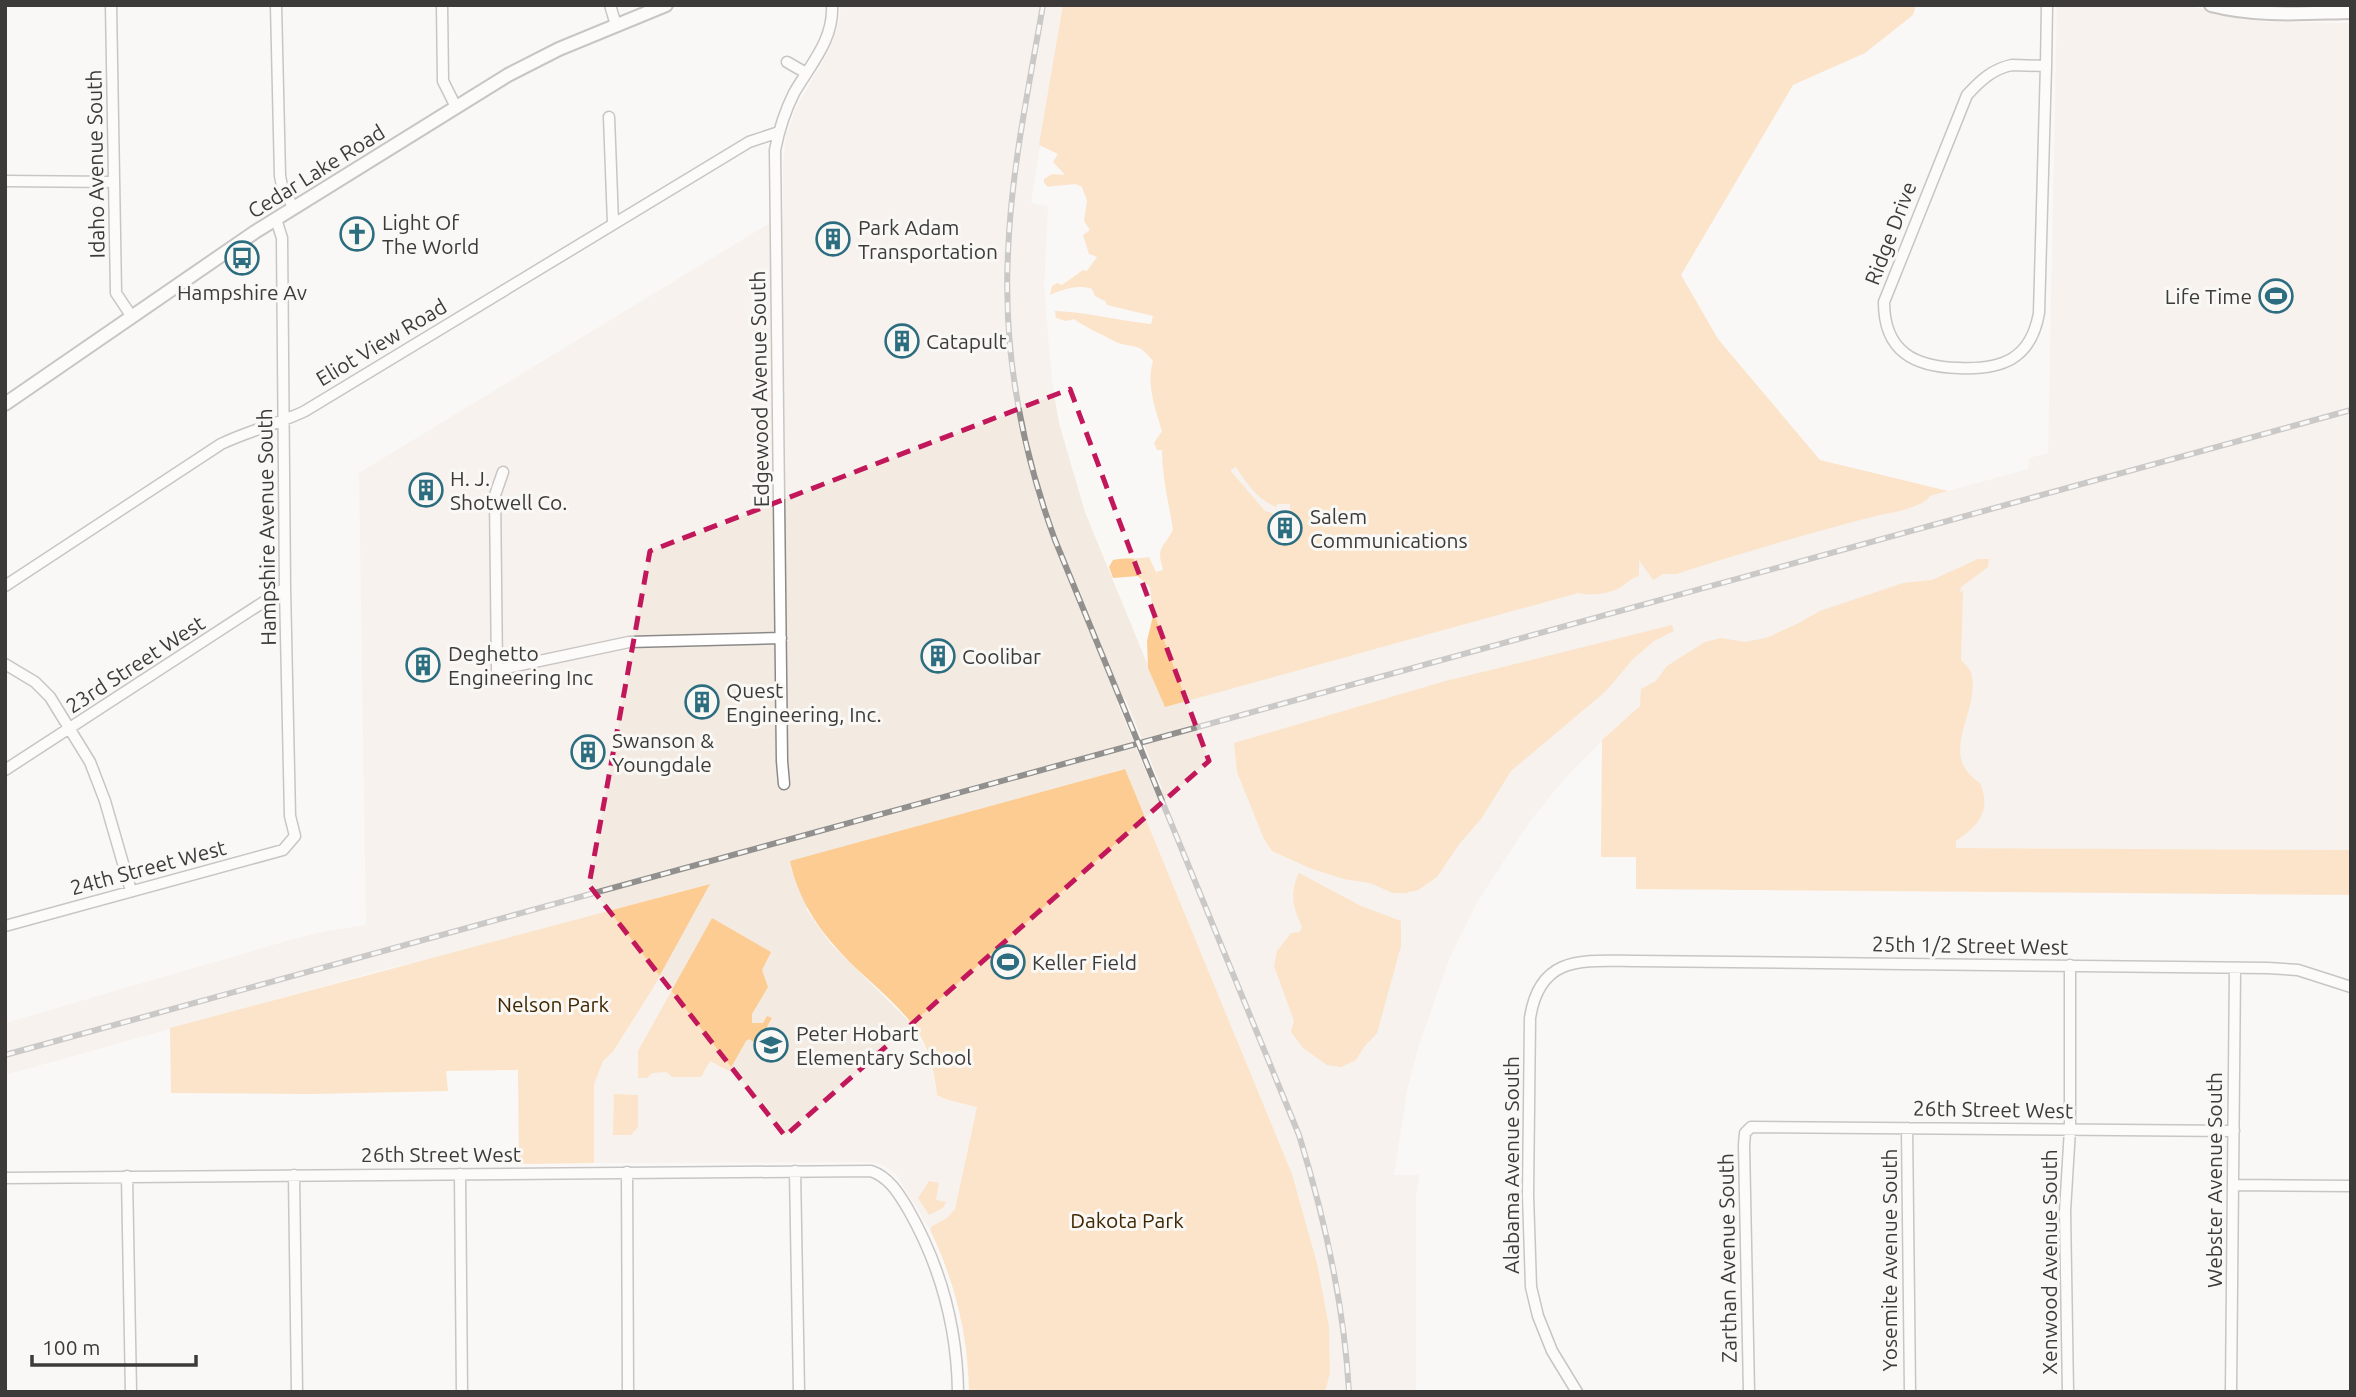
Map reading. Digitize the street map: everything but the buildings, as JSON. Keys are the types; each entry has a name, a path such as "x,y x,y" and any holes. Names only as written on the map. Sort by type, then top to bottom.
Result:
{"street":[{"name":"Idaho Avenue South","path":"111,5 116,293 132,317"},
{"path":"276,5 280,176 293,207"},
{"path":"442,5 443,81 456,107"},
{"path":"610,5 616,25"},
{"name":"Cedar Lake Road","path":"5,404 293,207 456,107 534,61 666,5"},
{"name":"Edgewood Avenue South","path":"785,785 782,761 775,150 793,96 819,55 831,26 832,5"},
{"name":"Ridge Drive","path":"2046,66 2012,65 1997,68 1967,95 1959,111 1884,302 1884,316 1895,342 1920,363 1937,368 1973,369 2005,364 2028,343 2036,329 2039,313 2046,66 2047,5"},
{"path":"2211,5 2271,14 2351,12"},
{"path":"788,62 806,73"},
{"path":"609,117 613,223"},
{"name":"Eliot View Road","path":"5,586 222,444 284,422 305,411 749,142 779,132"},
{"path":"5,181 114,182"},
{"name":"Hampshire Avenue South","path":"276,219 282,238 285,588 290,816 295,836"},
{"path":"503,472 495,495 497,670 629,642 781,638"},
{"name":"23rd Street West","path":"5,770 285,588"},
{"path":"5,664 35,682 50,697 99,781 131,891"},
{"name":"24th Street West","path":"5,926 283,850 295,836"},
{"name":"25th 1/2 Street West","path":"1587,961 2070,965 2298,970 2351,987"},
{"name":"Alabama Avenue South","path":"1577,1392 1552,1351 1538,1316 1531,1287 1528,1195 1530,1018 1532,1002 1547,976 1565,964 1587,961"},
{"name":"Xenwood Avenue South","path":"2068,1392 2064,1211 2070,1129 2070,965"},
{"name":"Webster Avenue South","path":"2231,1392 2235,968"},
{"name":"26th Street West","path":"1751,1127 2234,1131"},
{"name":"Zarthan Avenue South","path":"1749,1392 1744,1145 1745,1133 1751,1127"},
{"name":"Yosemite Avenue South","path":"1908,1128 1910,1392"},
{"name":"26th Street West","path":"5,1178 865,1170 877,1173 889,1182 924,1239 944,1292 954,1341 958,1392"},
{"path":"795,1171 799,1392"},
{"path":"627,1172 628,1392"},
{"path":"460,1174 462,1392"},
{"path":"294,1175 297,1392"},
{"path":"127,1177 131,1392"},
{"path":"2234,1185 2351,1186"}],"highlighted area":[{"path":"1070,389 1209,761 785,1136 589,885 650,551"}],"shaded area":[{"path":"841,5 1063,5 1031,203 1048,206 1044,287 1052,382 1059,423 1085,512 1165,707 1227,135 1612,248 1861,515 2028,469 2029,458 2048,453 2057,5 2187,5 2245,20 2351,23 2351,850 1955,848 1962,592 1619,724 1566,777 1531,820 1479,899 1450,957 1418,1048 1407,1091 1394,1175 1419,1175 1416,1196 1416,1392 1325,1392 1330,1373 1329,1326 1317,1263 1292,1174 1124,769 997,805 806,909 831,944 910,1022 921,1039 930,1062 937,1095 977,1107 955,1209 930,1230 896,1174 871,1162 594,1163 594,1084 603,1061 614,1052 653,988 709,884 434,959 389,968 5,1075 5,1023 290,940 366,925 359,473 783,215 786,136 797,106 828,53 839,22","holes":["1125,698 1162,789 1155,793 1117,702"]}],"green space":[{"path":"1063,5 1916,5 1913,15 1865,53 1793,85 1681,275 1718,339 1820,460 1948,491 1930,496 1920,504 1905,509 1801,536 1676,574 1663,574 1653,580 1639,560 1639,576 1610,592 1578,593 1165,707 1148,668 1147,641 1153,616 1150,587 1138,576 1113,578 1109,567 1113,560 1149,557 1156,572 1163,570 1160,552 1173,530 1164,480 1162,450 1157,450 1154,443 1162,431 1151,387 1153,361 1138,347 1120,344 1074,319 1066,321 1056,318 1055,311 1151,324 1153,316 1107,305 1095,296 1092,289 1070,288 1050,295 1052,286 1057,283 1062,285 1083,270 1087,271 1097,257 1089,254 1083,235 1090,230 1084,221 1087,201 1082,187 1076,184 1048,187 1044,179 1052,174 1065,175 1053,162 1058,154 1039,145","holes":["1236,467 1263,500 1276,507 1277,504 1290,504 1292,537 1278,537 1278,519 1274,514 1265,511 1230,470"]},
{"path":"1978,559 1989,559 1988,567 1961,587 1960,592 1963,591 1961,660 1970,671 1973,687 1960,745 1961,759 1967,772 1980,783 1984,802 1981,817 1971,830 1956,841 1956,848 2351,850 2351,895 1636,889 1636,857 1601,857 1602,740 1640,706 1641,689 1656,681 1667,666 1705,642 1721,638 1745,642 1766,638 1820,611 1903,583 1932,580"},
{"path":"1672,625 1674,631 1654,641 1633,659 1606,691 1511,771 1481,819 1460,843 1437,877 1418,890 1393,893 1370,883 1344,879 1312,869 1272,851 1264,839 1237,772 1234,743 1442,682"},
{"name":"Dakota Park","path":"1125,769 1292,1174 1317,1263 1329,1326 1330,1373 1325,1392 969,1392 963,1329 953,1289 930,1230 955,1209 977,1107 937,1095 929,1058 916,1029 831,942 810,912 795,879 790,861"},
{"path":"1299,873 1361,906 1401,921 1401,946 1377,1033 1356,1060 1341,1067 1327,1065 1303,1048 1291,1032 1294,1021 1274,966 1277,951 1291,933 1300,932 1302,927 1293,900"},
{"name":"Nelson Park","path":"710,884 653,988 613,1052 603,1061 594,1084 594,1163 519,1164 518,1070 446,1071 448,1091 171,1093 170,1028"},
{"path":"712,918 771,952 762,970 768,987 752,1014 752,1023 763,1023 767,1016 772,1018 757,1044 749,1039 746,1041 729,1071 710,1061 701,1077 672,1077 667,1072 638,1078 638,1051"},
{"path":"614,1094 638,1095 638,1127 631,1135 613,1135"},
{"path":"929,1181 939,1183 936,1200 946,1202 943,1208 929,1215 918,1198"}],"railway":[{"path":"1043,5 1017,160 1008,253 1008,327 1024,434 1055,540 1299,1135 1332,1262 1343,1326 1349,1392"},
{"path":"5,1055 2351,410"}],"place":[{"name":"Light Of The World","path":"357,234"},
{"name":"Park Adam Transportation","path":"833,239"},
{"name":"Hampshire Av","path":"242,258"},
{"name":"Life Time","path":"2276,296"},
{"name":"Catapult","path":"902,341"},
{"name":"H. J. Shotwell Co.","path":"426,490"},
{"name":"Salem Communications","path":"1285,528"},
{"name":"Coolibar","path":"938,656"},
{"name":"Deghetto Engineering Inc","path":"423,665"},
{"name":"Quest Engineering, Inc.","path":"702,702"},
{"name":"Swanson & Youngdale","path":"588,752"},
{"name":"Keller Field","path":"1008,962"},
{"name":"Peter Hobart Elementary School","path":"771,1045"}]}
